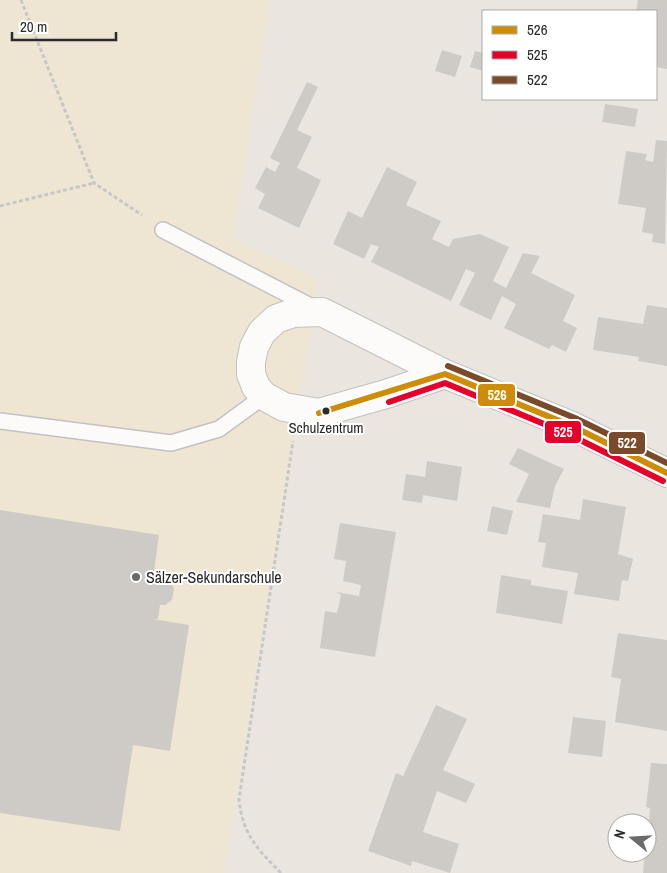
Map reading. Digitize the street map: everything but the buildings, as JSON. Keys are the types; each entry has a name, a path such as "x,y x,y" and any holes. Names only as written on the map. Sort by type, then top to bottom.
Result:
{"street":[{"path":"445,374 386,394 319,413 279,405 264,396 256,387 250,374 254,347 262,332 276,319 292,314 322,312 445,374 572,426 667,473"}],"lane":[{"path":"164,230 322,312"},
{"path":"0,421 171,443 219,429 264,396"}],"path":[{"path":"22,0 94,183 164,230"},
{"path":"0,206 94,183"},
{"path":"280,873 246,831 241,816 239,799 298,410"}],"shaded area":[{"name":"Sälzer-Sekundarschule","path":"0,0 270,0 233,239 319,280 224,873 0,873"}],"transit line":[{"name":"522","path":"448,366 575,418 667,463"},
{"name":"526","path":"319,413 445,374 572,426 667,473"},
{"name":"525","path":"389,402 445,383 568,434 663,481"}],"place":[{"name":"Schulzentrum","path":"326,411"},
{"name":"Sälzer-Sekundarschule","path":"136,577"}]}
